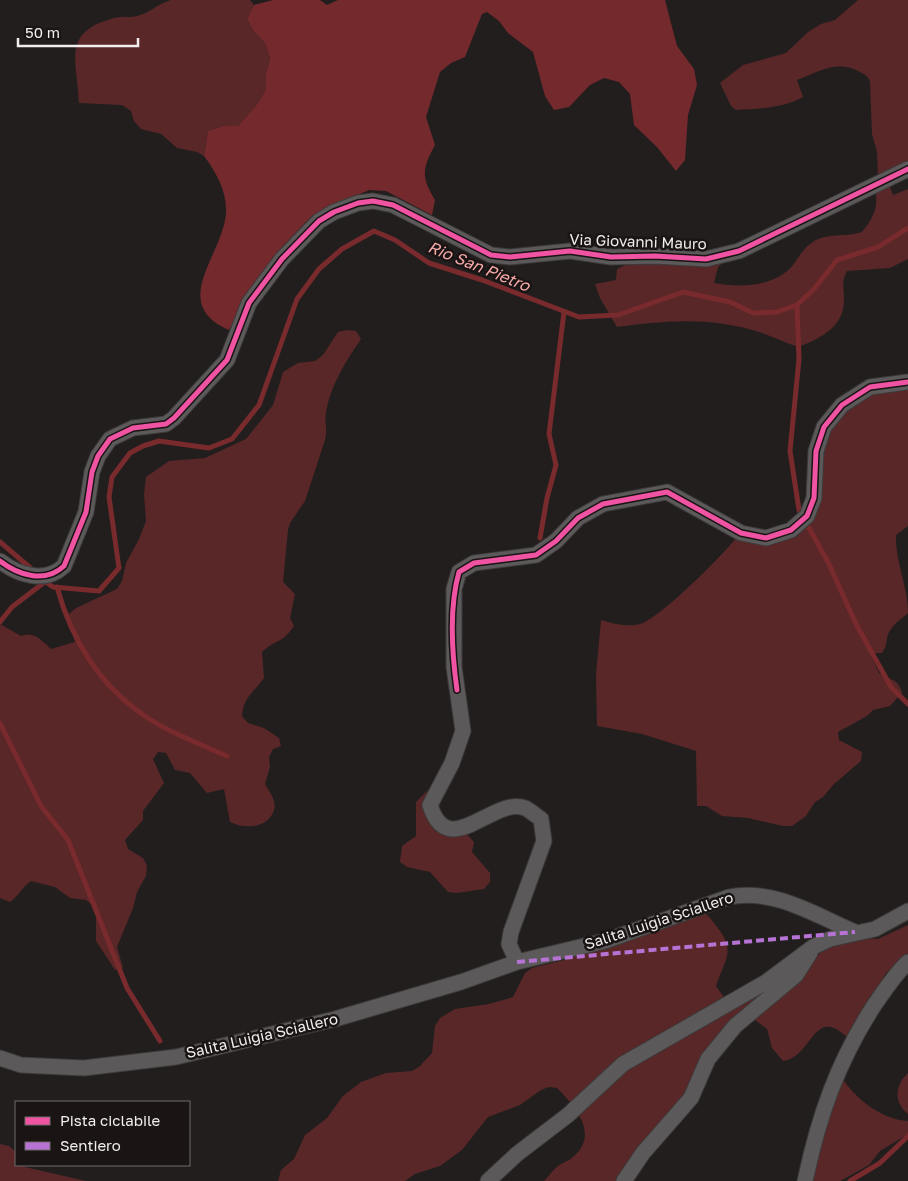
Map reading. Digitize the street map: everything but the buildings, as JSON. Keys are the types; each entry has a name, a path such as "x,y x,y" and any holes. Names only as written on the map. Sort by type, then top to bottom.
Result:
{"street":[{"name":"Via Giovanni Mauro","path":"0,562 14,572 24,575 50,575 57,573 64,566 86,512 92,472 98,456 110,439 134,428 166,424 174,418 227,360 249,303 262,284 302,237 319,221 334,212 358,203 374,201 393,205 491,255 510,257 570,251 610,257 655,256 706,259 739,251 908,169"},
{"path":"517,962 509,944 511,932 544,841 541,819 525,808 510,807 464,828 445,828 434,819 430,805 452,763 463,731 454,667 454,589 459,572 474,564 536,556 556,541 578,518 603,504 667,492 741,534 766,538 791,530 807,516 814,498 816,451 824,427 842,405 870,387 908,382"},
{"name":"Salita Luigia Sciallero","path":"0,1058 21,1065 84,1068 176,1057 335,1020 461,982 517,962 604,941 729,897 744,894 778,898 855,932"},
{"path":"488,1181 517,1154 568,1115 623,1064 766,982 813,947 830,939 875,929 908,910"},
{"path":"624,1181 643,1153 691,1098 708,1059 735,1026 796,975 813,947"},
{"path":"805,1181 828,1094 856,1033 888,986 908,962"}],"shaded area":[{"path":"171,0 250,0 254,5 247,19 254,32 265,43 270,58 266,74 266,89 258,103 238,126 223,126 208,131 204,156 197,152 177,148 161,134 141,129 134,121 131,111 122,105 79,103 75,61 76,50 79,40 86,31 97,24 114,18 142,15"},
{"path":"273,0 320,0 327,5 338,0 665,0 677,46 694,69 697,85 688,115 685,160 676,171 657,147 634,125 630,94 619,82 604,78 590,85 569,107 554,110 545,96 533,52 508,33 499,21 487,12 482,14 465,57 451,63 440,72 426,117 435,145 428,160 425,173 427,185 435,200 432,215 386,191 369,190 313,215 281,248 251,291 229,330 211,319 202,306 200,292 223,229 226,213 225,197 220,182 204,156 208,131 223,126 238,126 258,103 266,89 266,74 270,58 265,43 254,32 247,19 254,5"},
{"path":"858,0 908,0 908,163 878,177 877,152 872,134 870,81 864,74 850,68 828,68 797,80 803,97 779,106 753,109 736,110 731,106 720,83 743,65 786,53 808,32 821,24 835,20"},
{"path":"889,184 893,195 908,189 908,259 890,268 847,271 843,281 843,308 837,323 824,334 799,347 741,327 706,322 688,321 617,327 600,298 595,284 616,280 617,269 639,262 669,260 725,261 718,267 714,283 745,285 767,282 785,272 806,248 816,240 827,236 862,232 876,208 875,190"},
{"path":"356,331 361,339 344,365 331,393 326,416 325,440 305,501 290,523 288,530 283,582 295,594 290,618 294,626 286,636 262,652 264,678 244,704 242,716 248,723 264,728 279,738 281,746 273,749 269,757 270,767 265,784 274,800 274,810 267,821 255,826 242,826 230,822 224,789 207,793 190,773 175,770 166,753 158,752 153,759 164,783 143,811 143,820 125,840 128,849 143,858 147,866 146,876 137,892 133,908 117,947 123,968 115,970 96,941 96,914 93,906 86,900 70,898 55,887 31,881 10,902 0,898 0,624 21,636 30,635 37,637 51,649 75,642 69,614 76,608 117,589 122,581 126,563 146,521 144,494 146,477 169,461 205,458 246,439 273,405 283,372 298,363 315,361 323,355 338,332"},
{"path":"908,388 908,526 896,535 896,545 906,593 908,613 890,630 882,653 873,653 872,658 879,673 894,680 901,688 902,693 890,706 873,710 867,716 838,732 839,740 862,752 861,761 834,784 823,797 815,802 806,816 792,826 783,826 748,818 722,816 706,806 697,806 696,751 642,734 597,726 596,674 601,620 633,625 643,623 653,617 692,584 737,537 770,542 796,537 808,525 813,515 819,455 831,422 866,395"},
{"path":"428,790 426,811 430,823 466,833 474,842 472,852 490,873 490,882 484,889 457,893 448,892 430,872 407,867 400,862 402,846 416,836 416,802"},
{"path":"704,913 723,935 728,950 716,986 726,1000 774,985 626,1166 635,1181 544,1181 553,1170 573,1157 581,1148 585,1130 571,1103 557,1088 549,1087 541,1090 520,1105 488,1117 462,1150 440,1166 415,1174 405,1181 278,1181 281,1170 294,1159 305,1135 327,1118 343,1096 361,1082 386,1073 412,1071 420,1066 432,1053 435,1026 440,1018 455,1009 489,1004 513,997 525,973 532,968 572,958 574,952"},
{"path":"908,925 908,953 886,973 848,1038 836,1029 827,1027 820,1029 801,1051 783,1061 772,1048 767,1029 752,1018 825,948 865,938 878,939"},
{"path":"908,1073 908,1114 898,1099 898,1088"},
{"path":"841,1076 861,1100 888,1117 908,1121 908,1134 880,1151 869,1165 840,1181 812,1181 819,1143"},
{"path":"0,1144 9,1146 15,1151 15,1166 86,1181 0,1181"}],"waterway":[{"name":"Rio San Pietro","path":"42,579 53,587 99,591 119,568 109,497 112,477 130,453 159,441 209,448 232,439 259,405 297,299 319,269 342,249 374,231 395,240 429,263 482,280 579,317 618,315 683,292 730,302 753,313 777,312 797,305 814,289 837,260 878,247 908,228"},
{"path":"797,305 799,359 790,451 799,510 829,564 856,624 891,687 908,704"},
{"path":"540,538 547,498 556,465 549,434 564,312"},
{"name":"Rio San Pietro","path":"0,542 34,571"},
{"path":"0,622 12,607 46,581"},
{"path":"57,587 70,625 79,643 89,660 114,690 145,716 165,728 227,756"},
{"path":"0,723 41,806 68,840 127,988 160,1041"},
{"path":"850,1181 880,1163 908,1136"}],"marked path":[{"path":"517,962 855,932"}],"cycle path":[{"path":"0,561 15,570 32,576 49,575 57,572 64,566 86,512 92,472 98,456 110,439 133,428 166,424 174,418 227,360 249,303 282,259 319,221 334,212 358,203 373,201 393,205 491,255 510,257 570,251 611,257 655,256 706,259 739,251 908,169"},
{"path":"457,690 452,631 454,600 459,572 474,563 536,555 556,541 578,518 603,504 667,492 741,533 766,538 791,530 807,516 814,498 816,451 824,427 842,405 870,387 908,382"}]}
